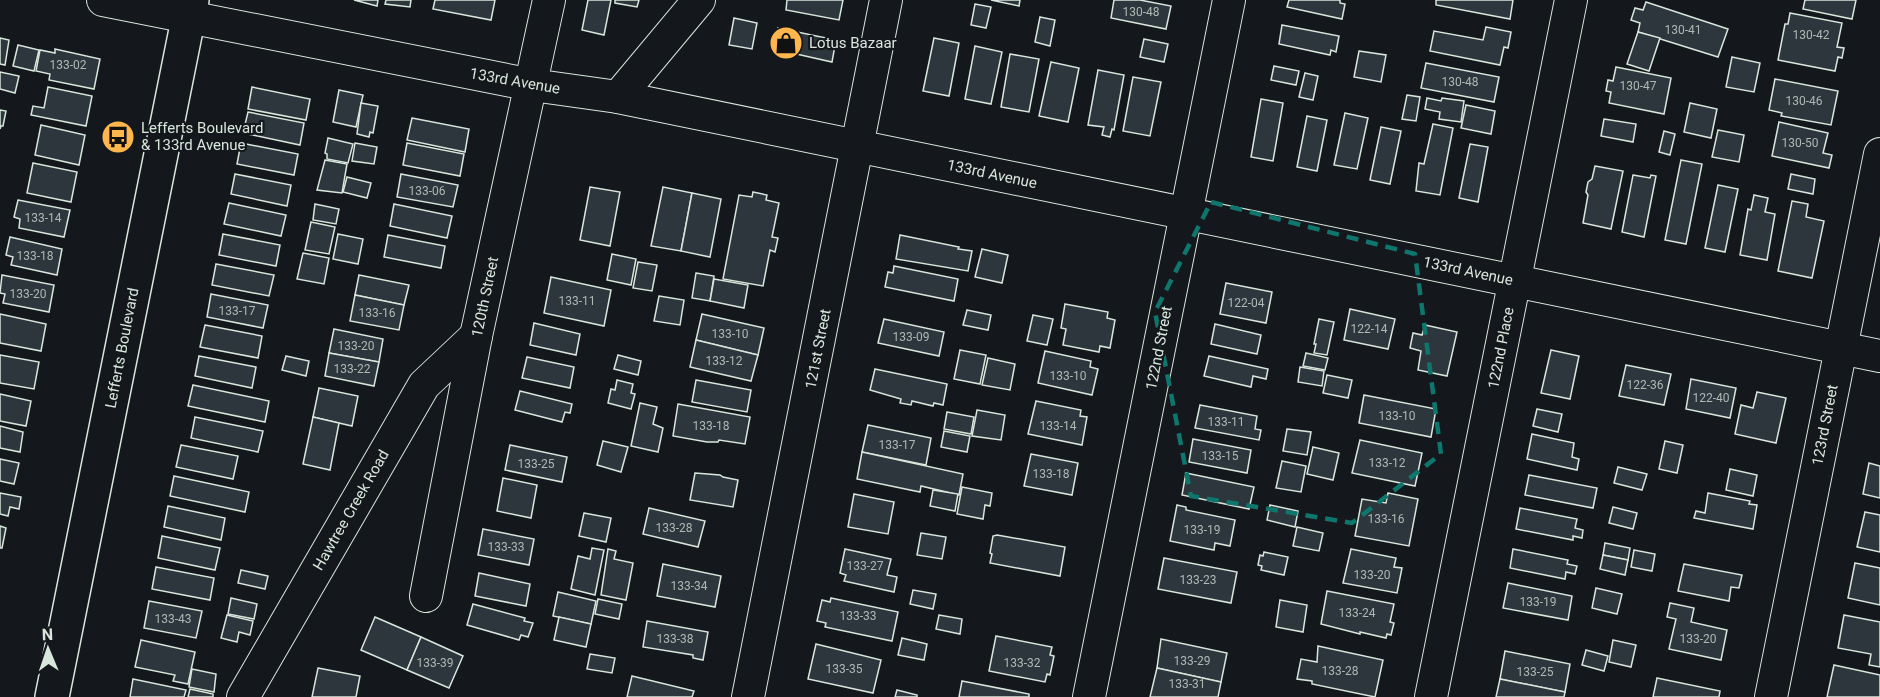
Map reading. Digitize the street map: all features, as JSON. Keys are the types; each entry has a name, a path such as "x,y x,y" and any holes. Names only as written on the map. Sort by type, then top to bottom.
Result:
{"main road":[{"name":"Lefferts Boulevard","path":"52,697 190,9"}],"street":[{"name":"133rd Avenue","path":"103,0 190,9 532,85 618,97 1880,356"},
{"name":"120th Street","path":"426,596 476,336 549,0"},
{"path":"618,97 699,0"},
{"name":"121st Street","path":"747,697 886,0"},
{"name":"122nd Street","path":"1089,697 1229,0"},
{"name":"122nd Place","path":"1431,697 1571,0"},
{"name":"123rd Street","path":"1771,697 1880,154"},
{"name":"Hawtree Creek Road","path":"243,697 424,385 476,336"}],"highlighted area":[{"path":"1211,202 1415,254 1441,454 1352,523 1191,496 1155,312"}],"building":[{"path":"354,0 378,0 377,6"},
{"path":"386,0 411,0 410,7 385,4"},
{"path":"435,0 495,0 491,20 433,9"},
{"path":"588,0 611,0 604,35 582,30"},
{"path":"615,0 639,0 637,7 615,3"},
{"path":"787,0 843,0 839,20 786,10"},
{"path":"991,0 1020,0 1019,6"},
{"path":"1114,0 1140,0 1171,6 1166,29 1111,18"},
{"path":"1289,0 1340,0 1340,3 1345,4 1342,19 1287,7"},
{"path":"1436,0 1513,0 1510,19 1436,5"},
{"path":"1805,0 1856,0 1852,19 1803,9"},
{"path":"1646,2 1728,29 1718,57 1638,32 1640,23 1631,20 1635,8 1643,10"},
{"path":"975,4 991,7 986,28 971,25"},
{"path":"1790,13 1842,23 1837,47 1844,48 1842,58 1838,57 1835,71 1778,60 1785,24 1788,24"},
{"path":"1040,17 1055,20 1050,46 1035,42"},
{"path":"734,18 757,23 752,49 729,45"},
{"path":"1282,25 1339,36 1336,52 1331,50 1330,55 1279,44"},
{"path":"1486,27 1511,32 1508,48 1504,47 1500,65 1430,51 1434,31 1483,40"},
{"path":"778,28 836,40 832,62 774,49"},
{"path":"1638,32 1660,38 1649,71 1627,64"},
{"path":"0,38 9,40 5,65 0,64"},
{"path":"934,38 959,43 949,96 923,91"},
{"path":"1144,39 1168,44 1164,62 1140,57"},
{"path":"18,45 39,50 34,71 13,66"},
{"path":"975,46 1002,52 991,104 965,99"},
{"path":"55,49 100,59 94,89 49,80 50,74 36,71 40,50 55,53"},
{"path":"1359,51 1386,55 1381,82 1354,77"},
{"path":"1010,54 1039,59 1029,112 1001,107"},
{"path":"1732,57 1760,63 1754,92 1726,87"},
{"path":"1051,62 1079,68 1068,122 1039,116"},
{"path":"1426,63 1499,77 1494,102 1421,88"},
{"path":"1274,66 1299,71 1296,85 1271,80"},
{"path":"1616,67 1671,78 1664,114 1609,103 1611,92 1606,91 1608,80 1613,81"},
{"path":"1098,70 1124,75 1114,130 1112,129 1110,137 1102,135 1104,127 1088,125"},
{"path":"0,72 19,76 15,93 0,89"},
{"path":"1305,73 1318,76 1313,100 1299,97"},
{"path":"1133,77 1161,82 1150,136 1123,131"},
{"path":"1775,79 1838,91 1831,125 1781,116 1782,113 1769,110"},
{"path":"48,87 92,96 86,126 31,115 33,106 44,108"},
{"path":"252,87 310,99 306,120 248,109"},
{"path":"339,90 363,95 356,127 333,122"},
{"path":"1407,95 1420,97 1416,121 1402,119"},
{"path":"1427,98 1441,101 1442,98 1464,101 1461,122 1439,119 1440,112 1425,109"},
{"path":"1261,99 1283,103 1273,161 1251,157"},
{"path":"361,103 378,106 373,133 370,132 369,137 357,134"},
{"path":"1690,103 1717,109 1711,138 1684,132"},
{"path":"1466,105 1495,111 1491,134 1461,128"},
{"path":"0,110 6,111 3,126 0,129"},
{"path":"248,112 304,123 300,145 243,133"},
{"path":"1345,113 1368,118 1357,169 1334,165"},
{"path":"1307,116 1327,120 1317,171 1297,167"},
{"path":"412,118 469,129 465,152 407,140"},
{"path":"1604,119 1636,124 1633,142 1601,136"},
{"path":"1779,122 1828,133 1823,153 1832,155 1829,168 1772,156"},
{"path":"1433,124 1453,128 1440,195 1416,191 1419,163 1424,164"},
{"path":"41,125 85,135 79,165 35,155"},
{"path":"1381,127 1401,131 1390,184 1370,180"},
{"path":"1718,130 1744,135 1739,162 1712,157"},
{"path":"1664,131 1675,134 1670,155 1659,152"},
{"path":"328,138 353,144 348,163 327,159 325,153"},
{"path":"241,143 298,154 294,175 237,164"},
{"path":"355,143 377,147 374,164 352,161"},
{"path":"407,143 464,154 460,176 403,165"},
{"path":"1470,144 1488,147 1478,202 1459,198"},
{"path":"325,160 347,164 342,193 317,190"},
{"path":"1681,160 1702,164 1686,244 1665,240"},
{"path":"33,163 77,172 71,202 27,193"},
{"path":"1595,166 1623,171 1611,229 1583,223 1588,182 1592,179"},
{"path":"235,174 291,185 287,206 231,194"},
{"path":"401,174 458,185 453,207 397,197"},
{"path":"1791,174 1815,179 1813,194 1788,189"},
{"path":"1633,175 1650,178 1651,175 1656,176 1644,237 1622,232"},
{"path":"347,177 371,183 367,198 343,192"},
{"path":"1718,185 1738,189 1725,252 1705,248"},
{"path":"590,187 620,192 610,246 580,240"},
{"path":"663,187 692,193 681,251 651,246"},
{"path":"753,192 767,195 766,200 779,203 772,237 778,238 775,252 770,250 763,286 723,279 739,195 752,197"},
{"path":"692,193 721,199 710,257 681,251"},
{"path":"1754,195 1768,198 1765,212 1775,214 1767,260 1740,255 1748,209 1751,210"},
{"path":"18,200 70,210 64,237 19,228 20,219 14,217"},
{"path":"1792,201 1808,204 1806,217 1824,221 1812,278 1778,271"},
{"path":"229,203 286,215 281,236 224,224"},
{"path":"315,204 339,209 336,224 313,220"},
{"path":"394,204 452,216 447,238 390,226"},
{"path":"311,222 335,227 329,254 305,250"},
{"path":"223,234 280,245 276,266 219,255"},
{"path":"338,234 363,239 358,264 333,259"},
{"path":"388,235 445,246 441,268 384,257"},
{"path":"900,235 972,251 968,271 896,259"},
{"path":"10,237 62,249 57,275 11,265 13,257 6,255"},
{"path":"982,249 1008,255 1002,283 975,277"},
{"path":"303,253 329,258 324,284 297,279"},
{"path":"612,254 636,259 631,285 607,280"},
{"path":"638,262 657,265 652,291 633,288"},
{"path":"216,264 274,275 269,296 212,285"},
{"path":"894,266 958,279 954,301 885,287 888,272 893,273"},
{"path":"696,273 714,276 710,301 692,298"},
{"path":"2,275 54,285 49,312 3,303 5,294 0,293"},
{"path":"359,275 409,285 404,305 355,295"},
{"path":"551,277 611,290 604,326 544,313"},
{"path":"714,279 748,285 744,308 710,301"},
{"path":"1226,283 1272,292 1266,323 1220,314"},
{"path":"211,294 268,305 263,328 207,317"},
{"path":"355,295 404,305 399,330 350,321"},
{"path":"659,296 684,300 680,325 654,321"},
{"path":"1065,304 1108,312 1107,318 1115,320 1110,348 1100,346 1099,352 1063,345 1066,329 1061,328"},
{"path":"1350,309 1395,319 1388,349 1344,340"},
{"path":"967,310 991,315 988,330 963,325"},
{"path":"0,314 46,324 41,351 0,343"},
{"path":"702,314 764,328 758,355 696,340"},
{"path":"1033,315 1053,319 1047,345 1027,341"},
{"path":"884,319 944,332 939,356 878,343"},
{"path":"1319,319 1334,322 1327,355 1314,353"},
{"path":"534,323 580,334 576,355 530,345"},
{"path":"1215,324 1261,335 1257,354 1211,344"},
{"path":"205,325 262,336 258,358 200,347"},
{"path":"1425,325 1457,332 1447,376 1418,370 1421,351 1410,348 1413,333 1422,335"},
{"path":"334,329 383,339 379,362 329,353"},
{"path":"696,340 758,355 751,381 690,367"},
{"path":"960,350 986,355 980,384 954,379"},
{"path":"1551,350 1579,356 1570,399 1541,393"},
{"path":"1045,351 1091,361 1090,367 1098,369 1092,395 1038,383"},
{"path":"329,353 379,362 374,386 325,376"},
{"path":"1306,353 1328,358 1325,370 1303,366"},
{"path":"0,355 39,362 34,389 0,383"},
{"path":"618,355 641,361 638,375 614,369"},
{"path":"199,356 256,367 252,388 195,376"},
{"path":"286,356 309,361 306,376 282,370"},
{"path":"1209,356 1268,369 1266,379 1253,376 1251,387 1204,376"},
{"path":"527,357 574,367 570,388 522,378"},
{"path":"988,358 1015,364 1010,390 982,385"},
{"path":"1626,365 1671,374 1664,405 1619,396"},
{"path":"1300,367 1324,371 1322,386 1298,382"},
{"path":"875,369 947,384 943,405 934,403 933,406 912,401 911,405 900,403 901,399 870,390"},
{"path":"1327,375 1352,380 1348,398 1323,393"},
{"path":"1691,379 1736,388 1730,418 1686,409"},
{"path":"617,380 633,384 631,393 635,394 631,409 608,403 611,389 615,390"},
{"path":"696,380 751,390 747,412 692,402"},
{"path":"193,385 269,401 265,422 188,406"},
{"path":"319,388 358,396 352,426 313,417"},
{"path":"520,391 572,404 570,413 565,412 562,422 515,410"},
{"path":"1757,392 1786,398 1776,443 1735,434 1741,405 1753,408"},
{"path":"0,394 31,401 26,426 0,421"},
{"path":"1364,395 1436,409 1431,437 1359,423"},
{"path":"1036,401 1081,410 1080,416 1087,417 1082,445 1028,434"},
{"path":"640,403 657,407 653,424 663,428 658,452 631,446"},
{"path":"678,404 750,417 745,444 719,440 718,442 707,442 673,436"},
{"path":"1200,405 1257,416 1255,429 1261,430 1259,440 1195,428"},
{"path":"1537,409 1562,414 1558,432 1533,426"},
{"path":"977,410 1005,415 1001,440 972,436"},
{"path":"947,412 974,417 971,434 944,429"},
{"path":"195,417 263,431 258,452 191,438"},
{"path":"313,417 339,423 330,470 303,464"},
{"path":"868,425 931,438 926,465 862,452"},
{"path":"0,426 23,432 20,452 0,448"},
{"path":"1287,429 1311,432 1307,455 1283,451"},
{"path":"944,431 970,436 967,452 941,447"},
{"path":"1532,434 1574,443 1572,457 1579,459 1577,470 1527,459"},
{"path":"1193,439 1251,450 1247,473 1189,462"},
{"path":"1360,440 1422,453 1415,486 1352,473"},
{"path":"603,441 628,447 621,472 597,465"},
{"path":"1665,441 1683,445 1677,473 1659,469"},
{"path":"181,445 238,456 233,479 176,467"},
{"path":"510,445 567,457 562,482 505,470"},
{"path":"1313,447 1339,453 1333,480 1307,474"},
{"path":"862,452 963,474 959,495 921,486 920,492 857,479"},
{"path":"1031,454 1078,463 1072,495 1024,486"},
{"path":"0,459 19,463 14,484 0,481"},
{"path":"1282,461 1306,466 1301,492 1276,488"},
{"path":"1869,463 1880,466 1880,498 1863,494"},
{"path":"1618,467 1647,474 1642,490 1614,483"},
{"path":"1730,469 1757,475 1753,496 1726,490"},
{"path":"695,473 720,475 738,480 733,507 690,500"},
{"path":"1186,473 1254,487 1249,509 1182,495"},
{"path":"1529,475 1597,488 1593,508 1525,495"},
{"path":"174,476 249,492 245,512 170,496"},
{"path":"503,478 537,485 531,518 497,511"},
{"path":"962,487 992,493 990,506 985,505 983,519 957,514"},
{"path":"933,490 958,494 955,511 930,506"},
{"path":"0,493 21,497 19,509 10,507 8,516 0,514"},
{"path":"1388,493 1418,499 1409,546 1355,536 1362,499 1386,503"},
{"path":"1708,493 1750,501 1749,504 1757,505 1753,529 1694,518 1696,511 1705,513"},
{"path":"854,494 894,502 888,534 848,527"},
{"path":"1177,505 1186,507 1186,510 1235,520 1230,546 1215,543 1214,550 1170,541"},
{"path":"1270,505 1298,511 1295,527 1267,520"},
{"path":"168,506 225,518 221,540 164,527"},
{"path":"1613,507 1637,513 1633,529 1609,523"},
{"path":"649,508 705,521 698,547 643,534"},
{"path":"1520,508 1577,519 1575,528 1583,530 1582,538 1573,536 1573,540 1516,529"},
{"path":"1865,512 1880,515 1880,552 1857,547"},
{"path":"584,513 611,518 606,542 579,536"},
{"path":"0,526 6,528 2,548 0,548"},
{"path":"1297,527 1323,533 1319,551 1293,546"},
{"path":"483,529 534,539 529,565 478,555"},
{"path":"921,533 946,537 942,559 917,555"},
{"path":"162,536 220,548 215,570 158,558"},
{"path":"993,536 1065,547 1060,576 990,563"},
{"path":"1605,543 1630,548 1628,560 1603,555"},
{"path":"592,548 604,550 595,595 571,589 578,556 590,559"},
{"path":"608,549 616,551 614,559 633,563 626,600 601,595"},
{"path":"845,549 891,559 887,575 897,577 894,592 844,581 846,575 840,573"},
{"path":"1351,549 1396,558 1394,567 1402,568 1397,593 1343,583"},
{"path":"1513,549 1568,560 1567,564 1577,566 1575,574 1566,572 1565,579 1510,568"},
{"path":"1634,550 1655,554 1652,571 1631,567"},
{"path":"1264,552 1288,557 1284,575 1261,570 1262,566 1258,565 1260,555 1263,556"},
{"path":"1603,555 1628,560 1625,575 1600,569"},
{"path":"1164,558 1237,572 1231,603 1158,589"},
{"path":"1855,563 1880,568 1880,605 1848,598"},
{"path":"663,564 721,576 715,607 657,596"},
{"path":"1684,564 1742,575 1739,588 1731,587 1729,601 1678,591"},
{"path":"156,567 214,578 210,600 152,589"},
{"path":"241,570 268,576 265,589 238,583"},
{"path":"479,573 530,584 526,606 475,596"},
{"path":"1508,583 1572,596 1568,620 1503,608"},
{"path":"1596,588 1622,594 1617,614 1592,608"},
{"path":"913,590 936,594 933,609 910,604"},
{"path":"1327,591 1394,604 1390,622 1394,623 1391,635 1387,634 1386,638 1360,632 1360,634 1321,624"},
{"path":"558,592 596,601 591,624 553,616"},
{"path":"231,598 257,604 254,619 228,614"},
{"path":"831,598 898,612 892,641 825,627 826,623 817,621 822,600 830,602"},
{"path":"598,599 622,604 619,619 595,614"},
{"path":"1280,600 1307,605 1303,632 1276,627"},
{"path":"149,601 202,611 196,638 144,628"},
{"path":"1670,603 1694,608 1691,622 1727,630 1721,660 1669,649 1676,619 1667,617"},
{"path":"473,604 525,618 524,621 533,623 528,637 521,635 519,640 467,625"},
{"path":"227,615 253,621 250,635 239,632 237,642 221,638"},
{"path":"939,615 962,619 960,634 936,629"},
{"path":"1844,615 1880,622 1880,667 1869,665 1871,654 1838,648"},
{"path":"375,617 421,637 407,670 361,650"},
{"path":"559,617 591,624 586,647 554,640"},
{"path":"647,621 708,632 703,660 693,658 693,655 643,647"},
{"path":"996,636 1052,647 1050,655 1054,656 1050,675 1047,674 1045,682 989,671"},
{"path":"421,637 463,656 449,688 407,670"},
{"path":"902,638 927,644 924,660 898,655"},
{"path":"1161,639 1227,653 1221,682 1157,668"},
{"path":"141,640 195,652 188,684 173,681 175,675 135,667"},
{"path":"1613,640 1636,645 1631,667 1609,662"},
{"path":"816,644 881,660 873,693 808,679"},
{"path":"1318,646 1383,660 1375,697 1297,679 1301,659 1317,662"},
{"path":"1586,650 1608,656 1604,671 1582,665"},
{"path":"1505,651 1570,664 1565,692 1500,679"},
{"path":"590,654 615,658 612,673 587,669"},
{"path":"1834,665 1880,675 1880,697 1827,697"},
{"path":"318,668 360,676 356,697 312,697"},
{"path":"1157,668 1221,682 1218,697 1150,697"},
{"path":"192,669 216,674 214,692 189,687"},
{"path":"632,676 694,691 692,697 627,697"},
{"path":"1657,678 1720,691 1719,697 1653,697"},
{"path":"133,679 186,690 184,697 130,697"},
{"path":"1500,679 1565,692 1564,697 1496,697"},
{"path":"962,681 1029,694 1029,697 959,697"},
{"path":"190,689 213,694 213,697 188,697"},
{"path":"897,690 917,695 917,697 895,697"}],"place":[{"name":"Lotus Bazaar","path":"786,43"},
{"name":"Lefferts Boulevard & 133rd Avenue","path":"118,137"}]}
